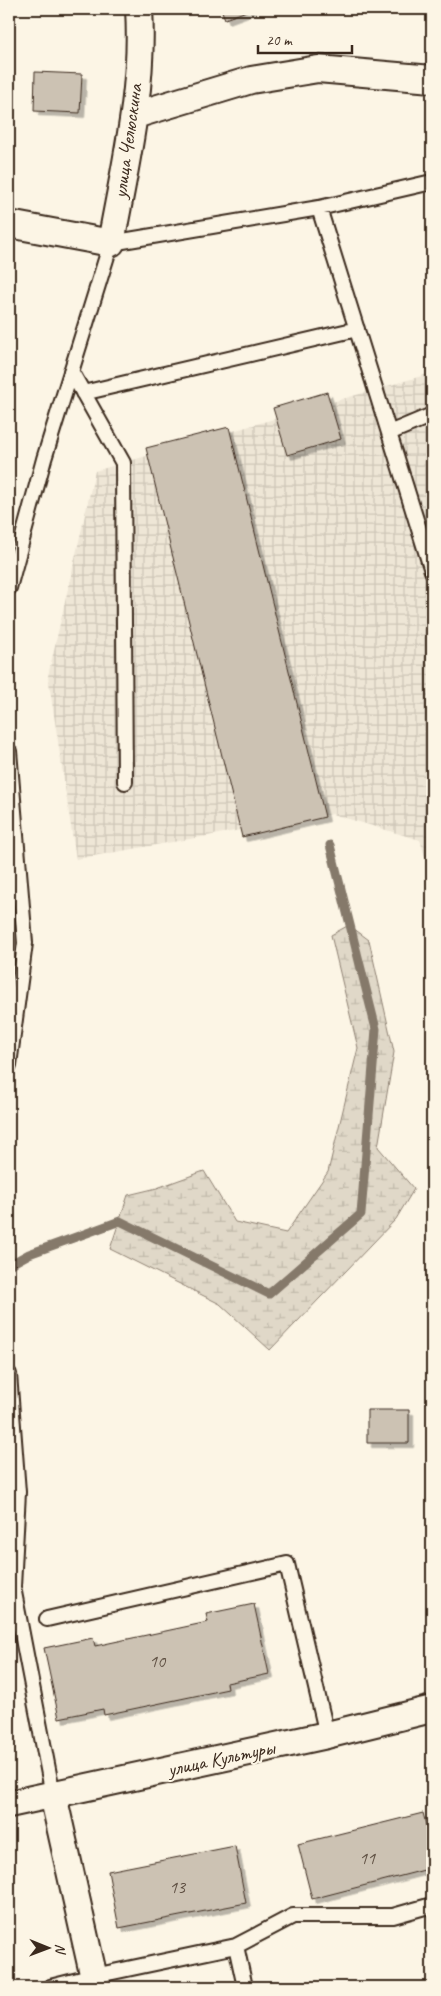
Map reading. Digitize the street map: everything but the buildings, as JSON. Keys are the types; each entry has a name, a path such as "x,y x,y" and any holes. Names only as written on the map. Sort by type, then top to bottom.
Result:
{"street":[{"name":"улица Челюскина","path":"111,243 135,115 140,24 139,9"},
{"path":"135,115 251,80 318,69 432,79"},
{"path":"9,224 111,243"},
{"name":"улица Культуры","path":"9,1804 327,1735 432,1709"},
{"path":"53,1795 95,1981"}],"lane":[{"path":"9,588 44,459 111,243 319,208 432,182"},
{"path":"319,208 432,571"},
{"path":"83,393 357,329"},
{"path":"71,371 123,463 125,782"},
{"path":"389,433 432,415"},
{"path":"9,751 25,943 9,1065"},
{"path":"9,1374 18,1492 11,1589 53,1795"},
{"path":"47,1619 287,1564 327,1735"},
{"path":"50,1987 95,1981 236,1946 293,1916 393,1916 432,1905"},
{"path":"236,1946 246,1987"}],"shaded area":[{"path":"432,373 432,879 420,840 332,814 76,859 48,676 95,471"}],"green space":[{"path":"349,925 369,940 394,1052 378,1147 414,1189 396,1219 270,1350 220,1304 110,1249 128,1195 157,1188 204,1171 235,1222 286,1233 328,1172 358,1048 331,935"}],"waterway":[{"path":"9,1265 29,1254 120,1221 269,1294 361,1214 376,1029 330,845"}]}
